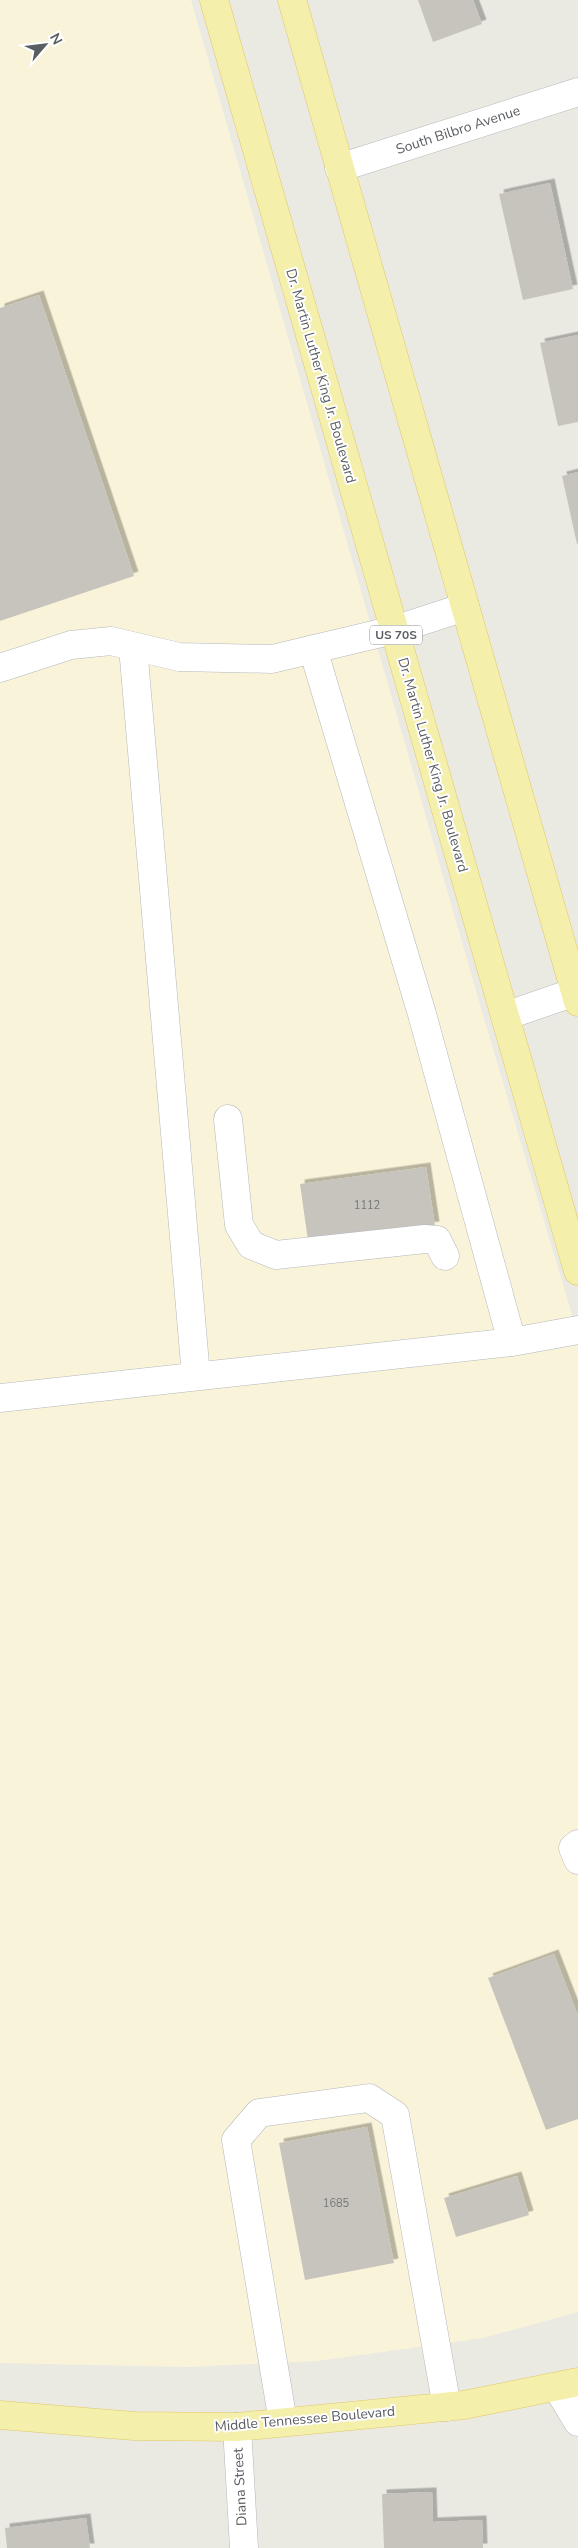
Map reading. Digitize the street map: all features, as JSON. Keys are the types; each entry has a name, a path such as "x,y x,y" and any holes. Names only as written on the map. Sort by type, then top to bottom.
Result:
{"main road":[{"name":"Dr. Martin Luther King Jr. Boulevard","path":"214,0 578,1270"},
{"path":"292,0 338,168 577,995"},
{"name":"Middle Tennessee Boulevard","path":"0,2415 134,2426 237,2426 447,2407 568,2384"}],"street":[{"name":"South Bilbro Avenue","path":"338,168 578,92"},
{"path":"0,668 70,644 111,641 179,657 272,659 394,630 465,607"},
{"path":"133,647 196,1376"},
{"path":"313,649 422,1014 512,1342"},
{"path":"505,1016 577,995"},
{"path":"228,1119 239,1225 251,1245 276,1255 425,1239 437,1240 446,1256"},
{"path":"0,1398 512,1342 578,1330"},
{"path":"578,1844 573,1848 578,1860"},
{"path":"283,2422 236,2140 259,2113 369,2098 395,2115 447,2407"},
{"path":"568,2384 578,2422"},
{"name":"Diana Street","path":"237,2426 244,2548"}],"shaded area":[{"path":"0,0 191,0 487,1029 578,1335 578,2312 483,2338 317,2361 188,2367 0,2363"}],"building":[{"path":"418,0 473,0 482,24 433,42"},
{"path":"550,183 573,289 523,300 499,194"},
{"path":"39,295 134,576 0,621 0,308"},
{"path":"578,335 578,422 558,426 540,343"},
{"path":"578,472 578,544 577,544 562,476"},
{"path":"426,1167 435,1226 308,1241 300,1184"},
{"path":"554,1954 578,2016 578,2119 546,2130 488,1978"},
{"path":"367,2127 394,2263 305,2280 279,2143"},
{"path":"517,2176 529,2215 456,2237 444,2198"},
{"path":"432,2492 433,2522 482,2520 483,2548 384,2548 382,2494"},
{"path":"86,2518 90,2548 7,2548 5,2528"}]}
